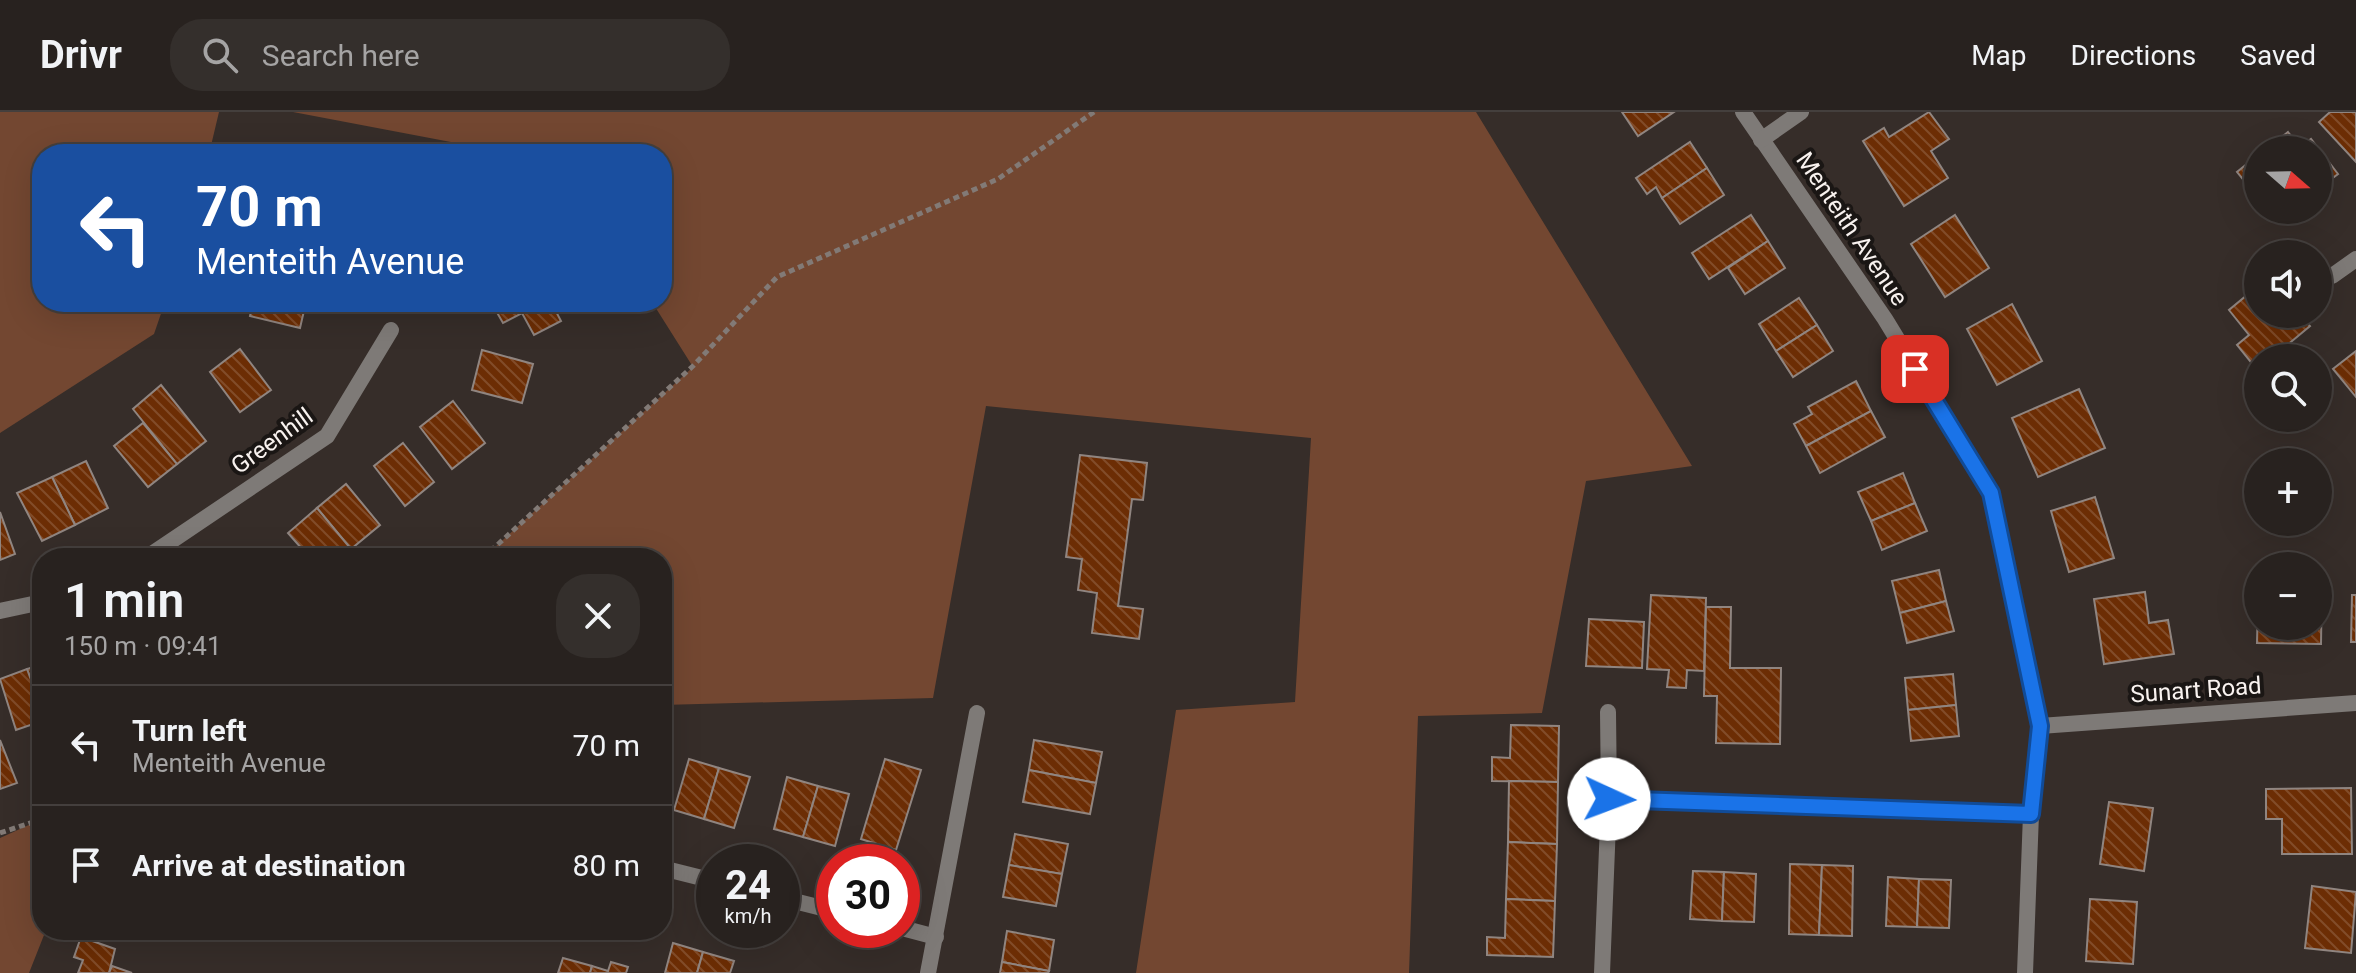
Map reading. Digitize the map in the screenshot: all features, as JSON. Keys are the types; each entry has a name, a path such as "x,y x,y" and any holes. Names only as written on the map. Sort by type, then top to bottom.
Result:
{"street":[{"name":"Menteith Avenue","path":"1743,112 1885,319 1991,493 2040,726 2031,814 2025,973"},
{"path":"1761,140 1801,112"},
{"path":"2332,276 2356,259"},
{"name":"Greenhill","path":"161,548 327,436 391,330"},
{"path":"0,611 32,604"},
{"name":"Sunart Road","path":"2040,726 2356,703"},
{"path":"1602,973 1609,799 1608,712"},
{"path":"928,973 977,713"},
{"path":"1609,799 2031,814"},
{"path":"672,870 696,876"},
{"path":"920,933 936,937"}],"path":[{"path":"494,548 693,366 777,277 998,179 1094,112"},
{"path":"0,833 32,822"}],"shaded area":[{"path":"0,112 219,112 211,144 32,144 32,312 162,312 154,334 0,433"},
{"path":"293,112 1476,112 1692,466 1586,481 1542,713 1418,716 1409,973 1136,973 1176,710 1295,702 1311,438 986,406 933,698 672,705 672,548 494,548 693,367 658,312 672,312 672,144 461,144"},
{"path":"32,824 32,940 42,940 29,973 0,973 0,838"}],"building":[{"path":"1622,112 1674,112 1638,136"},
{"path":"1929,112 1949,139 1931,151 1948,178 1904,206 1863,141 1884,128 1889,137"},
{"path":"2330,112 2356,112 2356,162 2332,136 2319,122"},
{"path":"1690,142 1707,168 1662,198 1656,187 1647,194 1636,178"},
{"path":"2244,166 2244,181 2237,172"},
{"path":"1707,168 1724,195 1680,224 1662,198"},
{"path":"1751,215 1768,241 1709,279 1692,253"},
{"path":"1955,215 1989,268 1945,297 1911,244"},
{"path":"1768,241 1785,268 1745,294 1728,268"},
{"path":"1799,298 1817,325 1776,351 1759,324"},
{"path":"2244,298 2244,328 2308,328 2288,344 2244,344 2244,354 2237,345 2249,335 2229,310"},
{"path":"2012,304 2042,361 1997,385 1967,329"},
{"path":"251,312 304,312 300,328 250,316"},
{"path":"497,312 556,312 561,321 534,335 522,313 503,323"},
{"path":"1817,325 1833,351 1793,377 1776,351"},
{"path":"240,349 271,390 240,412 210,372"},
{"path":"482,350 533,364 522,403 472,390"},
{"path":"2356,351 2356,397 2333,369"},
{"path":"1856,381 1871,411 1806,446 1794,424 1812,414 1808,407"},
{"path":"161,385 206,441 177,464 133,409"},
{"path":"2079,389 2105,448 2038,477 2012,418"},
{"path":"453,401 485,443 452,469 420,427"},
{"path":"1871,411 1885,437 1820,473 1806,446"},
{"path":"143,423 177,464 148,487 114,446"},
{"path":"403,443 434,482 405,506 374,466"},
{"path":"1080,455 1147,463 1143,500 1132,499 1118,606 1143,609 1139,639 1092,633 1097,593 1078,590 1082,559 1066,557"},
{"path":"86,461 108,508 75,525 52,477"},
{"path":"1903,473 1915,503 1871,521 1858,492"},
{"path":"52,477 75,525 42,541 17,493"},
{"path":"346,484 380,525 350,548 317,508"},
{"path":"2095,497 2114,558 2069,572 2051,511"},
{"path":"1915,503 1927,531 1882,550 1871,521"},
{"path":"317,508 350,548 301,548 288,533"},
{"path":"0,512 15,554 0,560"},
{"path":"1939,570 1946,601 1900,613 1892,581"},
{"path":"2145,592 2149,623 2168,620 2174,654 2104,664 2094,599"},
{"path":"1651,595 1706,598 1704,671 1687,670 1686,688 1667,687 1669,670 1647,669"},
{"path":"2352,595 2356,595 2356,642 2351,642"},
{"path":"1946,601 1954,631 1907,643 1900,613"},
{"path":"1706,607 1731,607 1730,668 1781,668 1780,744 1716,743 1717,696 1704,696"},
{"path":"1589,619 1644,622 1642,668 1586,666"},
{"path":"2257,640 2321,640 2321,644 2257,643"},
{"path":"27,669 32,683 32,724 16,730 0,679"},
{"path":"1953,674 1956,705 1908,710 1905,678"},
{"path":"1956,705 1959,736 1911,741 1908,710"},
{"path":"1511,725 1559,726 1558,782 1492,781 1492,757 1510,758"},
{"path":"0,740 17,783 0,789"},
{"path":"1034,740 1102,752 1096,783 1029,770"},
{"path":"689,759 719,768 704,819 674,810"},
{"path":"885,759 921,770 898,844 877,844 861,839"},
{"path":"719,768 750,777 734,828 704,819"},
{"path":"1029,770 1096,783 1090,814 1023,802"},
{"path":"787,777 818,786 803,837 774,829"},
{"path":"1509,781 1558,782 1557,844 1508,842"},
{"path":"818,786 849,794 836,844 803,837"},
{"path":"2351,788 2352,854 2282,854 2282,819 2266,819 2266,789"},
{"path":"2109,802 2153,808 2144,871 2100,864"},
{"path":"1015,834 1068,844 1062,874 1009,865"},
{"path":"1508,842 1557,844 1555,901 1506,899"},
{"path":"1790,864 1822,865 1819,935 1789,934"},
{"path":"1009,865 1062,874 1056,906 1003,897"},
{"path":"1822,865 1853,866 1852,936 1819,935"},
{"path":"1693,871 1724,872 1722,921 1690,919"},
{"path":"1724,872 1756,874 1754,922 1722,921"},
{"path":"1888,877 1919,879 1917,927 1886,926"},
{"path":"1919,879 1951,880 1949,928 1917,927"},
{"path":"2312,886 2356,892 2351,953 2305,948"},
{"path":"1506,899 1555,901 1553,957 1487,955 1487,937 1505,938"},
{"path":"2090,899 2137,902 2133,964 2086,961"},
{"path":"1007,931 1054,940 1049,971 1002,962"},
{"path":"80,940 115,949 109,973 78,973 83,960 74,957"},
{"path":"673,943 703,952 697,973 665,973"},
{"path":"703,952 734,961 730,973 697,973"},
{"path":"563,958 592,966 590,973 558,973"},
{"path":"611,962 628,967 626,973 590,973 592,966 608,971"},
{"path":"1002,962 1049,971 1000,973"},
{"path":"112,966 132,973 109,973"}],"route":[{"path":"1609,799 2031,814 2040,726 1991,493 1915,369"}]}
